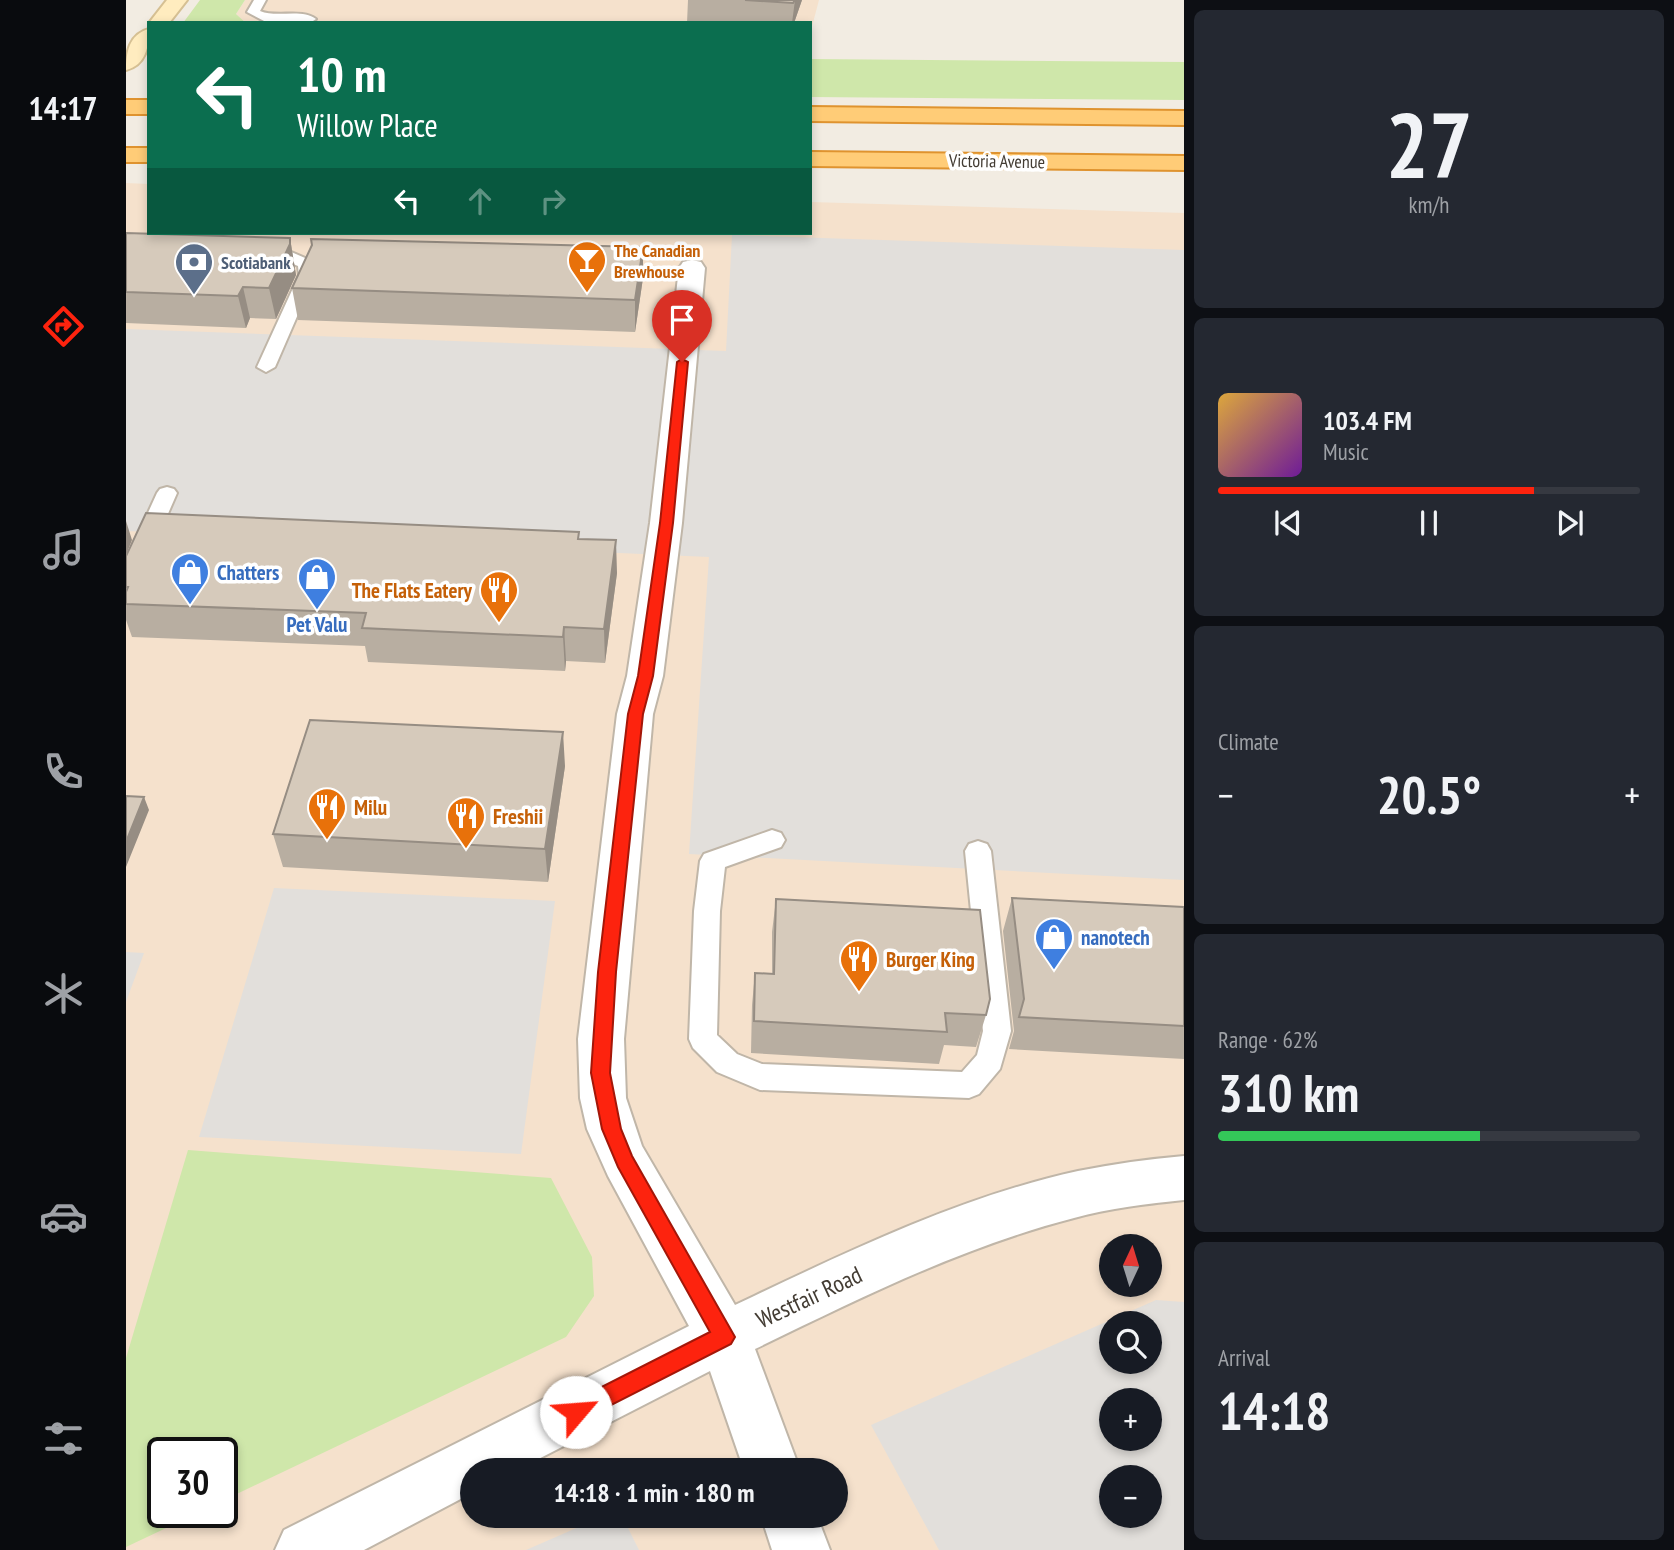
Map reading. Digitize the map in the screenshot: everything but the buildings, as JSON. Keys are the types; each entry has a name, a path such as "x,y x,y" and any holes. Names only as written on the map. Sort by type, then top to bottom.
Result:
{"highway":[{"path":"126,107 147,107"},
{"path":"812,114 1184,118"},
{"path":"812,120 994,116"},
{"path":"905,159 1184,153"},
{"path":"126,155 147,155"},
{"name":"Victoria Avenue","path":"812,159 1184,163"}],"main road":[{"path":"161,21 177,0"},
{"path":"126,64 147,38"}],"street":[{"path":"692,268 667,523 645,676 635,714 607,972 600,1073 611,1129 625,1161 724,1337 768,1458"},
{"name":"Westfair Road","path":"304,1550 724,1337 916,1247 1002,1214 1073,1194 1134,1181 1184,1178"},
{"path":"793,1528 801,1550"}],"lane":[{"path":"260,0 253,12 266,18 310,19"},
{"path":"248,254 289,256 306,264 307,275 266,367"},
{"path":"126,585 167,494"},
{"path":"772,840 713,861 707,911 703,1039 727,1063 760,1077 969,1085 990,1060 997,1031 978,851"}],"shaded area":[{"path":"245,0 819,0 812,26 812,21 244,21 236,14"},
{"path":"126,183 147,184 147,235 812,235 812,202 1184,213 1184,1550 126,1550"},
{"path":"732,235 1184,250 1184,880 689,854 709,557 126,531 126,329 726,351"},
{"path":"274,888 555,901 521,1154 199,1137"},
{"path":"126,952 144,953 126,1002"},
{"path":"1156,1300 1184,1302 1184,1550 939,1550 871,1425 1099,1325 1099,1374 1162,1374 1162,1311 1131,1311"},
{"path":"576,1528 628,1528 639,1550 526,1550"}],"green space":[{"path":"200,0 245,0 236,14 244,21 184,21"},
{"path":"812,59 1184,62 1184,100 812,97"},
{"path":"188,1150 551,1178 592,1257 594,1296 566,1337 238,1493 238,1437 147,1437 147,1528 166,1528 126,1547 126,1358"}],"place":[{"name":"The Canadian Brewhouse","path":"587,294"},
{"name":"Scotiabank","path":"194,296"},
{"name":"Chatters","path":"190,606"},
{"name":"Pet Valu","path":"317,611"},
{"name":"The Flats Eatery","path":"499,624"},
{"name":"Milu","path":"327,841"},
{"name":"Freshii","path":"466,850"},
{"name":"nanotech","path":"1054,971"},
{"name":"Burger King","path":"859,993"}],"route":[{"path":"576,1412 724,1337 625,1161 611,1129 600,1073 607,972 635,714 645,676 667,523 682,362"}]}
